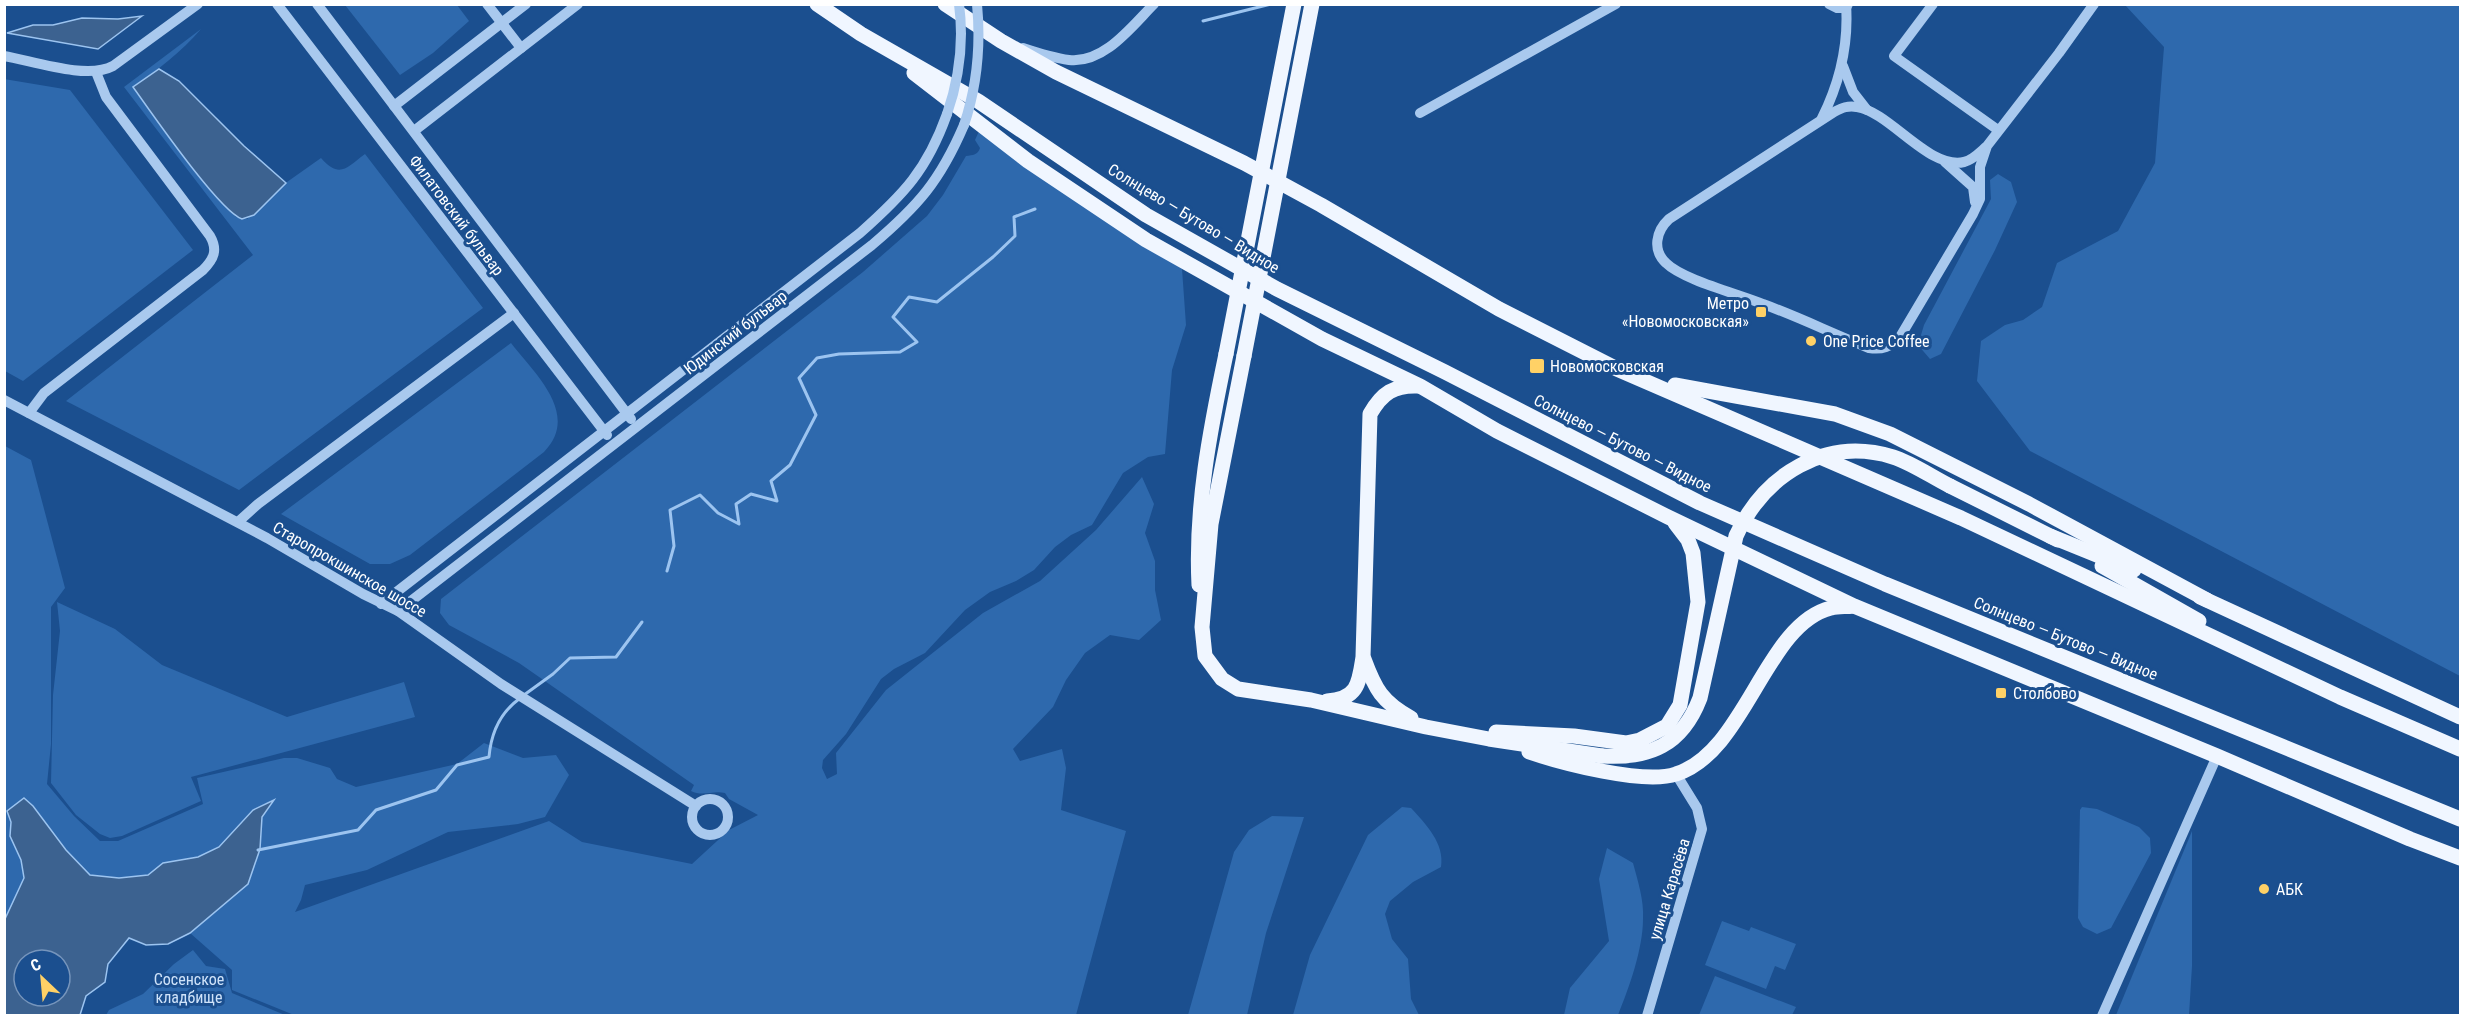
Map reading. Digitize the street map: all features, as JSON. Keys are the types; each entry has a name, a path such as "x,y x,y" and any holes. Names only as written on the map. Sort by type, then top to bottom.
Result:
{"main road":[{"name":"Солнцево — Бутово — Видное","path":"817,4 861,34 978,101 1146,214 1277,289 1700,503 1885,584 2460,819"},
{"path":"945,4 1001,41 1110,100 1244,163 1321,205 1498,309 1617,369 1961,518 2300,679 2423,735 2460,749"},
{"path":"1294,4 1202,485 1198,523 1198,583 1202,627 1205,656 1222,679 1238,689 1318,701 1426,727 1489,739 1602,756 1624,757 1647,753 1663,746 1681,732 1693,716 1700,698 1736,536 1746,515 1760,496 1779,479 1820,456 1842,451 1866,451 1895,457 2050,536 2300,679"},
{"path":"1202,627 1212,515 1312,4"},
{"path":"861,34 1028,161 1146,240 1322,339 1420,386 1497,431 1668,517 1854,606 2460,858"},
{"path":"1617,369 1690,390 1765,400 1835,414 1890,434 2028,504 2207,600"},
{"path":"1318,701 1339,700 1349,696 1356,689 1360,675 1363,657 1370,414 1383,396 1393,389 1402,386 1420,386"},
{"path":"1443,730 1574,736 1626,744 1640,740 1667,726 1680,705 1698,602 1693,552 1681,529 1668,517"},
{"path":"2050,536 2207,600 2460,717"},
{"path":"1489,739 1553,760 1644,777 1676,774 1706,756 1726,734 1788,639 1802,624 1831,608 1854,606"},
{"path":"1363,657 1378,693 1386,702 1426,727"}],"street":[{"path":"4,56 96,72 113,66 198,4"},
{"name":"Филатовский бульвар","path":"277,4 614,444"},
{"name":"Филатовский бульвар","path":"317,4 636,426"},
{"path":"488,4 521,48"},
{"path":"394,106 526,4"},
{"path":"414,131 578,4"},
{"name":"Юдинский бульвар","path":"381,604 860,233 894,203 916,177 936,145 954,93 960,58 959,4"},
{"name":"Юдинский бульвар","path":"398,611 872,245 909,213 930,189 951,156 964,125 977,72 979,47 977,4"},
{"path":"1001,41 1051,56 1071,60 1086,59 1102,52 1155,4"},
{"path":"1419,113 1616,4"},
{"path":"1820,121 1835,93 1843,65 1847,23 1847,6 1837,8 1828,4"},
{"path":"1933,4 1894,56 1998,130"},
{"path":"1942,160 1965,162 1975,157 1987,146 2094,4"},
{"path":"1843,65 1853,92 1867,110 1942,160 1973,187 1976,199 1973,214"},
{"path":"29,413 44,393 204,270 215,254 215,247 210,236 106,97 96,72"},
{"path":"1867,110 1846,106 1663,225 1657,241 1663,260 1674,269 1692,277 1802,319 1869,348 1882,348 1894,343 1900,337 1973,214 1980,200 1980,167 1987,146"},
{"path":"238,522 258,504 514,314"},
{"name":"Старопрокшинское шоссе","path":"4,400 238,522 381,604 398,611 501,684 696,806"},
{"path":"2103,1016 2217,756"},
{"name":"улица Карасёва","path":"1647,1016 1702,829 1697,808 1676,774"}],"green space":[{"path":"345,5 457,5 469,21 433,53 400,75"},
{"path":"2125,5 2460,5 2460,676 2030,451 1977,381 1981,341 2005,325 2023,320 2042,307 2057,263 2118,231 2155,163 2164,47"},
{"path":"201,29 169,60 133,87 196,172 236,217 247,219 287,182 321,158 338,170 348,167 365,154 483,308 239,490 66,401 253,255 124,87"},
{"path":"4,79 70,90 193,250 23,381 5,371"},
{"path":"980,129 1182,269 1186,325 1172,370 1165,454 1148,457 1123,473 1092,525 1071,535 1055,547 1034,570 990,592 965,610 925,653 894,669 881,679 846,734 823,760 822,768 827,779 837,774 836,753 886,690 983,613 1040,581 1096,530 1142,477 1154,504 1145,533 1155,561 1155,590 1161,620 1139,640 1110,635 1085,653 1066,680 1053,707 1013,749 1020,761 1062,749 1066,768 1061,810 1126,831 1076,1015 294,1015 232,990 232,970 190,933 248,884 260,849 262,817 273,801 253,810 219,847 198,857 163,863 148,875 119,878 90,876 66,850 33,806 11,822 10,836 21,860 24,878 5,919 5,446 31,460 65,588 51,607 51,744 47,784 74,816 100,841 118,841 203,804 197,778 284,758 297,758 330,768 337,779 356,787 457,764 484,743 523,758 556,755 569,775 545,817 518,824 448,832 367,870 305,885 295,912 549,821 582,842 692,864 729,830 758,815 729,799 725,793 691,791 694,785 519,663 449,625 440,613 441,599 863,272 927,216 943,195 966,156 978,152 980,148 975,140"},
{"path":"1998,174 2011,182 2017,202 1941,354 1930,359 1918,345 1924,325 1991,199 1990,180"},
{"path":"511,343 550,394 558,423 554,438 544,452 410,555 390,564 370,564 281,514"},
{"path":"57,602 115,629 162,665 287,717 404,682 415,717 191,777 201,801 122,836 110,838 100,834 76,815 51,783 53,695 60,631"},
{"path":"1402,807 1411,808 1428,828 1437,842 1441,859 1441,867 1413,882 1390,901 1385,914 1392,939 1408,959 1411,999 1419,1015 1293,1015 1310,955 1368,835"},
{"path":"2082,807 2097,809 2139,827 2150,838 2151,853 2111,928 2097,934 2083,927 2078,918 2080,810"},
{"path":"1272,816 1304,817 1266,933 1247,1015 1188,1015 1234,852 1249,830"},
{"path":"2192,831 2192,966 2189,1015 2116,1015"},
{"path":"1607,848 1633,863 1643,912 1638,955 1618,1015 1564,1015 1570,988 1609,941 1599,879"},
{"path":"1722,921 1749,931 1751,927 1796,944 1785,970 1775,966 1766,989 1705,965"},
{"name":"Сосенское кладбище","path":"193,950 206,966 225,969 232,993 285,1015 106,1015 109,1010 143,994 174,964"},
{"path":"1715,976 1796,1007 1792,1015 1699,1015"}],"shaded area":[{"path":"142,16 98,49 7,33 33,25 53,25 82,18 118,19"},
{"path":"159,69 179,81 244,146 286,183 254,215 242,219 218,199 133,87"},
{"path":"24,798 33,806 66,850 90,875 119,878 148,875 163,863 198,857 219,847 253,810 274,800 262,817 260,849 248,884 190,933 168,944 146,945 129,938 108,964 105,982 86,996 80,1015 5,1015 5,919 24,878 21,860 10,836 11,822 7,811"}],"waterway":[{"path":"1203,21 1271,4"},
{"path":"667,571 674,546 670,510 700,495 718,513 739,524 736,504 751,494 777,501 771,481 790,465 816,415 799,378 817,358 839,354 900,352 917,342 893,317 909,297 937,302 993,257 1015,236 1014,217 1035,209"},
{"path":"524,695 553,674 570,658 616,657 642,622"},
{"path":"258,850 358,830 376,810 436,790 457,765 489,757 498,724 519,699"}],"place":[{"name":"Метро «Новомосковская»","path":"1761,312"},
{"name":"One Price Coffee","path":"1811,341"},
{"name":"Новомосковская","path":"1537,366"},
{"name":"Столбово","path":"2001,693"},
{"name":"АБК","path":"2264,889"}]}
